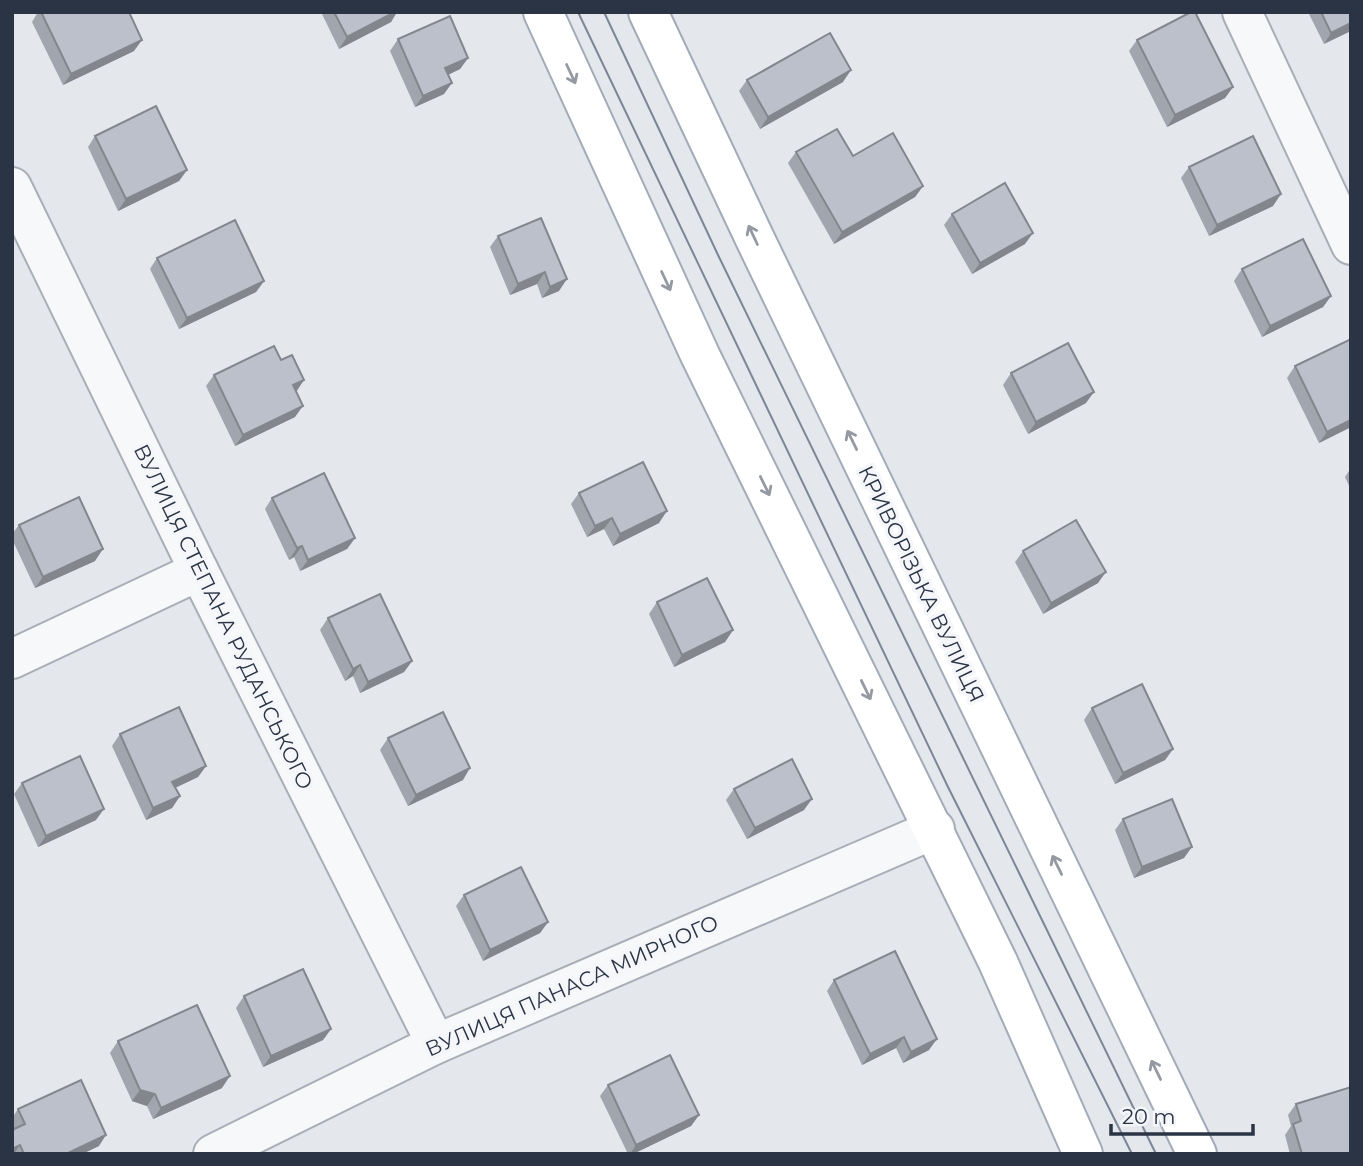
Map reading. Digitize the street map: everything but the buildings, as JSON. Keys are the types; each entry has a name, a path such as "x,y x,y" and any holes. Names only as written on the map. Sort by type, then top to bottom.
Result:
{"main road":[{"path":"543,12 700,355 998,962 1083,1154"},
{"name":"КРИВОРІЗЬКА ВУЛИЦЯ","path":"648,12 761,252 1197,1154"}],"street":[{"path":"1242,12 1351,245"},
{"name":"ВУЛИЦЯ СТЕПАНА РУДАНСЬКОГО","path":"12,187 199,571 436,1044"},
{"path":"12,659 199,571"},
{"name":"ВУЛИЦЯ ПАНАСА МИРНОГО","path":"213,1154 436,1044 935,829"}],"tram line":[{"path":"578,12 948,787 1132,1154"},
{"path":"604,12 718,255 1156,1154"}]}
